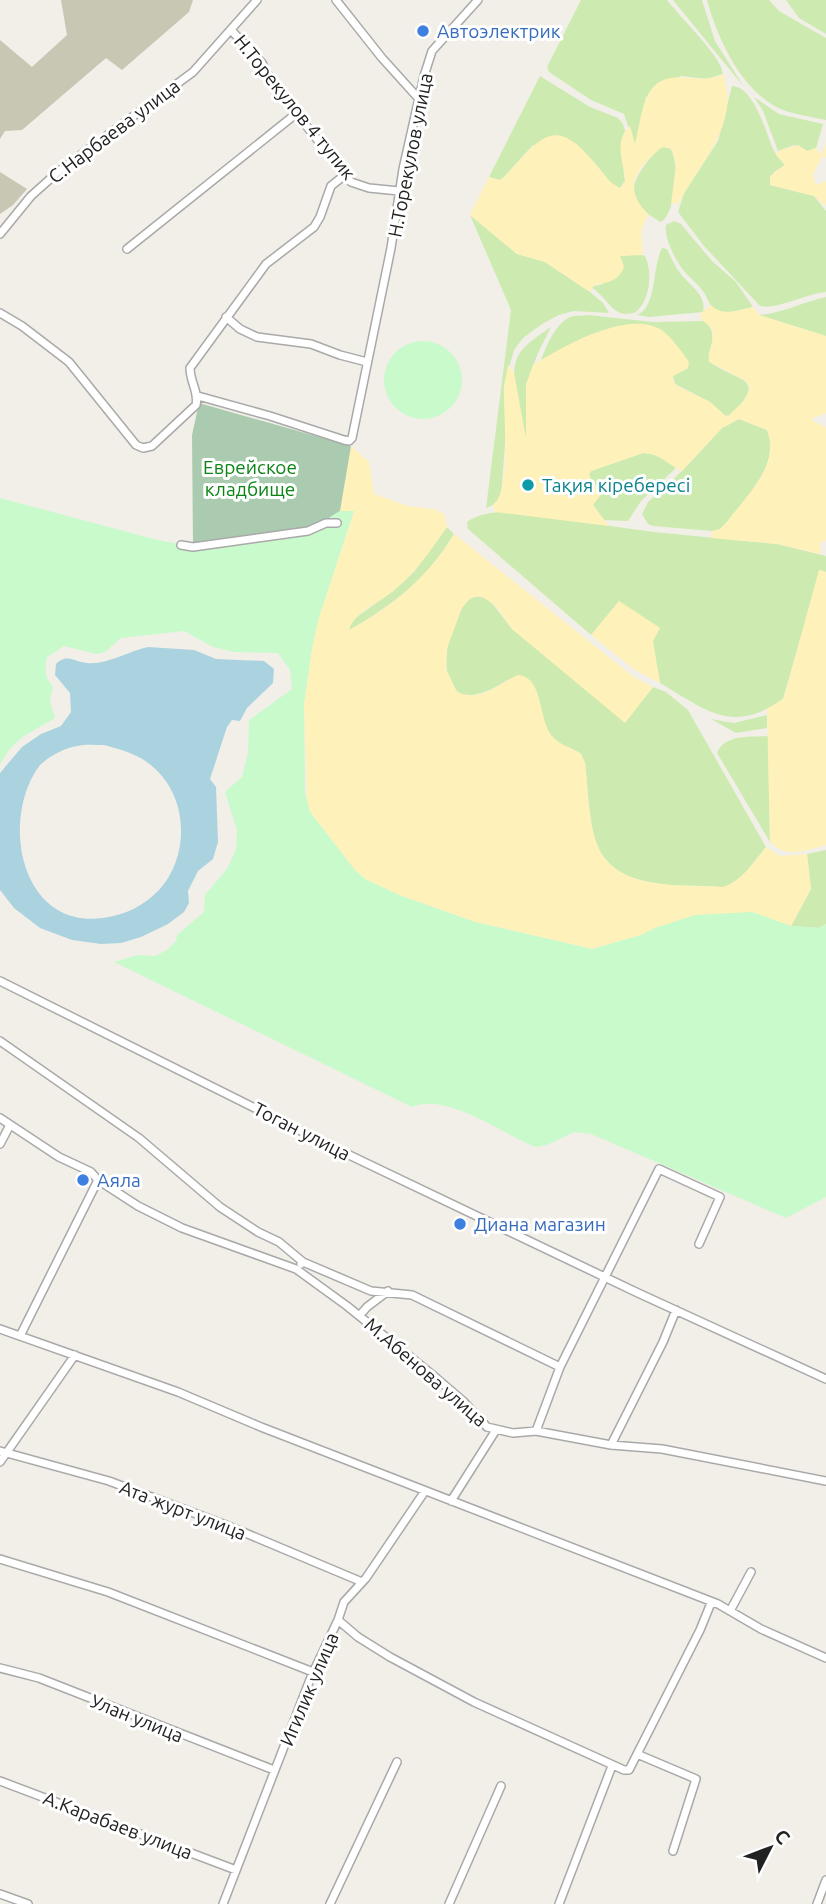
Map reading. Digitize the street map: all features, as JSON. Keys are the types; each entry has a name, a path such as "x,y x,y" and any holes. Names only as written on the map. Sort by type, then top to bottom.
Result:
{"street":[{"name":"С.Нарбаева улица","path":"0,234 31,196 59,171 193,72 257,0"},
{"path":"336,0 419,99"},
{"name":"Н.Торекулов улица","path":"198,396 349,441 356,421 383,286 399,191 432,51 472,2"},
{"name":"Н.Торекулов 4 тупик","path":"232,30 262,63 273,84 351,181 399,191"},
{"path":"127,249 297,113"},
{"path":"0,313 22,326 69,362 136,445 143,448 152,446 196,405 198,396 190,368 226,317 267,264 314,227 331,186 346,174"},
{"path":"226,317 240,329 257,337 311,344 367,362"},
{"path":"181,544 193,547 309,531 327,523 337,523"},
{"name":"Тоган улица","path":"0,981 345,1153 826,1379"},
{"path":"0,1041 139,1138 220,1207 258,1232 279,1242 303,1262 371,1291 412,1295 560,1367"},
{"name":"М.Абенова улица","path":"0,1118 59,1157 91,1172 98,1180 138,1206 182,1228 296,1269 360,1315 463,1401 487,1427 662,1449 826,1481"},
{"path":"0,1144 10,1125"},
{"path":"536,1432 560,1367 659,1169 720,1197 699,1244"},
{"path":"20,1336 98,1180"},
{"path":"296,1269 303,1262"},
{"path":"360,1315 366,1307 388,1291"},
{"path":"611,1444 663,1342 676,1310"},
{"path":"0,1329 178,1392 712,1603 761,1629 826,1658"},
{"path":"0,1462 3,1452 75,1355"},
{"path":"451,1501 496,1430"},
{"name":"Ата журт улица","path":"3,1452 108,1481 231,1527 362,1582"},
{"name":"Игилик улица","path":"223,1904 313,1672 344,1602 362,1582 425,1491"},
{"path":"0,1559 108,1592 313,1672"},
{"path":"730,1611 751,1572"},
{"path":"338,1620 358,1637 390,1657 474,1702 612,1766 629,1770 712,1603"},
{"name":"Улан улица","path":"0,1668 39,1678 274,1770"},
{"path":"637,1754 696,1779 673,1851"},
{"path":"330,1904 397,1762"},
{"path":"559,1904 612,1766"},
{"name":"А.Карабаев улица","path":"0,1781 236,1870"},
{"path":"449,1904 501,1786"},
{"path":"817,1904 826,1880"},
{"path":"0,1894 28,1904"}],"shaded area":[{"path":"61,0 193,0 189,12 122,70 106,58 22,130 5,131 0,139 0,40 32,67 67,35"},
{"path":"0,172 27,189 13,205 0,214"}],"green space":[{"path":"581,0 667,0 708,47 723,74 707,79 681,76 646,97 635,146 624,114 591,100 549,72 547,67"},
{"path":"673,0 702,0 715,41 744,87"},
{"path":"707,0 769,0 779,11 826,38 826,120 783,110 755,91 725,48"},
{"path":"786,0 826,0 826,34 799,18"},
{"path":"540,76 590,107 618,118 623,124 625,131 621,147 625,181 620,188 611,183 593,161 533,145 500,180 489,177"},
{"path":"732,86 740,88 752,101 773,150 785,165 774,172 770,185 814,196 826,211 826,292 775,306 760,306 704,246 678,212 684,193 718,141"},
{"path":"754,97 779,114 823,124 816,148 807,151 794,145 778,151 763,111"},
{"path":"665,146 673,153 676,174 670,208 661,222 638,204 634,191 635,183 645,165"},
{"path":"470,215 517,254 545,262 590,292 603,303 609,313 574,311 559,315 523,338 514,350 504,385 506,431 501,496 486,508 511,310"},
{"path":"674,221 681,224 712,261 736,282 753,307 728,312 714,309 703,291 686,274 671,249 666,225"},
{"path":"662,248 667,249 679,271 700,296 703,312 649,317 637,315 648,304"},
{"path":"620,256 645,256 649,270 649,286 641,307 636,312 622,313 611,307 591,287 603,284"},
{"path":"826,297 826,336 759,315 776,312"},
{"path":"588,315 653,322 705,321 712,331 709,361 745,381 748,393 731,415 724,416 710,402 675,384 673,376 688,368 630,325 585,337 541,360 552,336 565,320"},
{"path":"551,327 526,385 526,443 515,386 515,365 525,347"},
{"path":"423,341 438,344 451,352 459,365 462,380 459,395 451,408 438,416 423,419 408,416 395,408 387,395 384,380 387,365 395,352 408,344"},
{"name":"Еврейское кладбище","path":"199,403 351,446 340,511 315,527 193,545 192,435"},
{"path":"739,419 767,430 769,455 766,468 752,491 727,522 720,529 712,531 648,524 642,514 648,502 682,471 722,428"},
{"path":"643,453 656,454 676,468 641,501 628,521 602,520 592,504 603,492 593,483 589,475 591,471"},
{"path":"0,498 193,547 308,531 340,511 354,511 319,617 312,648 304,704 305,792 310,812 365,879 399,895 475,922 592,949 695,915 752,912 791,926 819,928 826,924 826,1197 786,1218 591,1134 574,1132 547,1145 536,1147 458,1110 442,1105 412,1107 114,962 138,955 155,956 167,950 176,941 177,935 204,912 205,895 227,869 236,850 237,830 225,792 242,777 248,753 249,720 292,689 290,670 278,653 234,652 213,647 184,631 121,638 105,652 96,654 64,646 47,657 46,661 47,676 53,686 50,701 55,718 17,742 0,764"},
{"path":"508,512 654,532 777,544 826,556 826,572 820,570 783,699 765,710 734,717 706,709 660,683 652,641 660,628 619,602 591,635 468,529 467,522 476,517"},
{"path":"447,527 454,534 420,578 395,600 349,631 351,621 392,592 414,572"},
{"path":"476,596 489,599 512,629 625,722 653,687 666,692 688,710 766,847 741,876 722,887 648,882 630,877 615,868 603,856 593,830 585,763 581,754 561,744 550,734 543,721 537,693 507,680 479,694 461,693 450,682 446,664 455,621 465,605"},
{"path":"767,715 767,728 736,733 711,719 734,723"},
{"path":"768,736 770,842 717,753 725,742 731,740"},
{"path":"826,850 826,924 819,928 791,926 811,889 807,854"}],"sand":[{"path":"723,74 727,109 723,126 679,203 671,204 676,165 672,149 662,147 639,170 634,186 635,195 648,214 641,232 643,255 620,256 624,267 612,281 594,285 590,292 545,262 517,254 470,215 489,177 500,180 538,142 558,135 570,139 582,149 610,181 620,188 625,181 622,138 630,126 635,144 644,105 654,86 662,80 674,77 706,79"},
{"path":"826,142 826,158 822,156 813,175 816,185 826,181 826,206 814,196 770,185 770,176 785,165 776,155 778,151 798,145 807,151 816,148 822,155"},
{"path":"711,305 725,312 753,307 759,315 826,336 826,413 811,419 826,428 826,540 819,544 820,554 777,544 711,538 712,531 720,529 727,522 752,491 766,468 770,443 767,430 739,419 722,428 682,471 659,457 643,453 591,471 589,475 593,483 603,492 593,505 609,526 495,512 493,505 499,497 505,468 504,387 508,365 514,373 526,438 526,385 533,365 595,333 630,324 646,324 664,332 689,362 688,368 673,376 673,381 679,387 710,402 727,417 744,401 750,388 746,381 709,362 712,328 702,320 700,314"},
{"path":"351,446 369,462 374,494 408,506 433,509 444,514 447,527 406,579 360,614 349,630 409,589 433,563 454,534 634,677 653,687 625,723 512,629 496,606 481,596 470,598 462,608 447,648 446,669 457,692 466,695 481,694 518,675 532,683 552,736 581,754 585,763 593,830 603,856 615,868 630,877 666,884 722,887 741,876 766,847 780,856 807,854 811,889 791,926 752,912 655,928 641,935 592,949 475,922 399,895 365,879 355,870 310,812 307,801 304,704 319,617 354,512 340,511"},
{"path":"819,570 826,572 826,845 789,852 770,842 767,709 783,699 785,694"},
{"path":"619,601 660,628 653,641 660,683 635,670 591,635"}],"water":[{"path":"148,647 194,650 216,659 264,661 274,669 273,683 247,708 240,721 232,720 227,727 210,779 216,787 218,842 213,859 198,871 188,891 189,903 184,912 168,924 121,943 101,944 72,940 40,928 14,908 0,890 0,773 22,747 41,734 61,726 71,712 70,693 55,675 56,664 64,659 87,663 102,662","holes":["104,745 141,758 164,779 179,810 180,844 169,876 147,901 111,917 75,917 52,906 36,888 25,865 20,839 21,812 28,787 40,765 62,751 77,746"]}],"place":[{"name":"Автоэлектрик","path":"423,31"},
{"name":"Тақия кіребересі","path":"528,485"},
{"name":"Аяла","path":"83,1180"},
{"name":"Диана магазин","path":"460,1224"}]}
